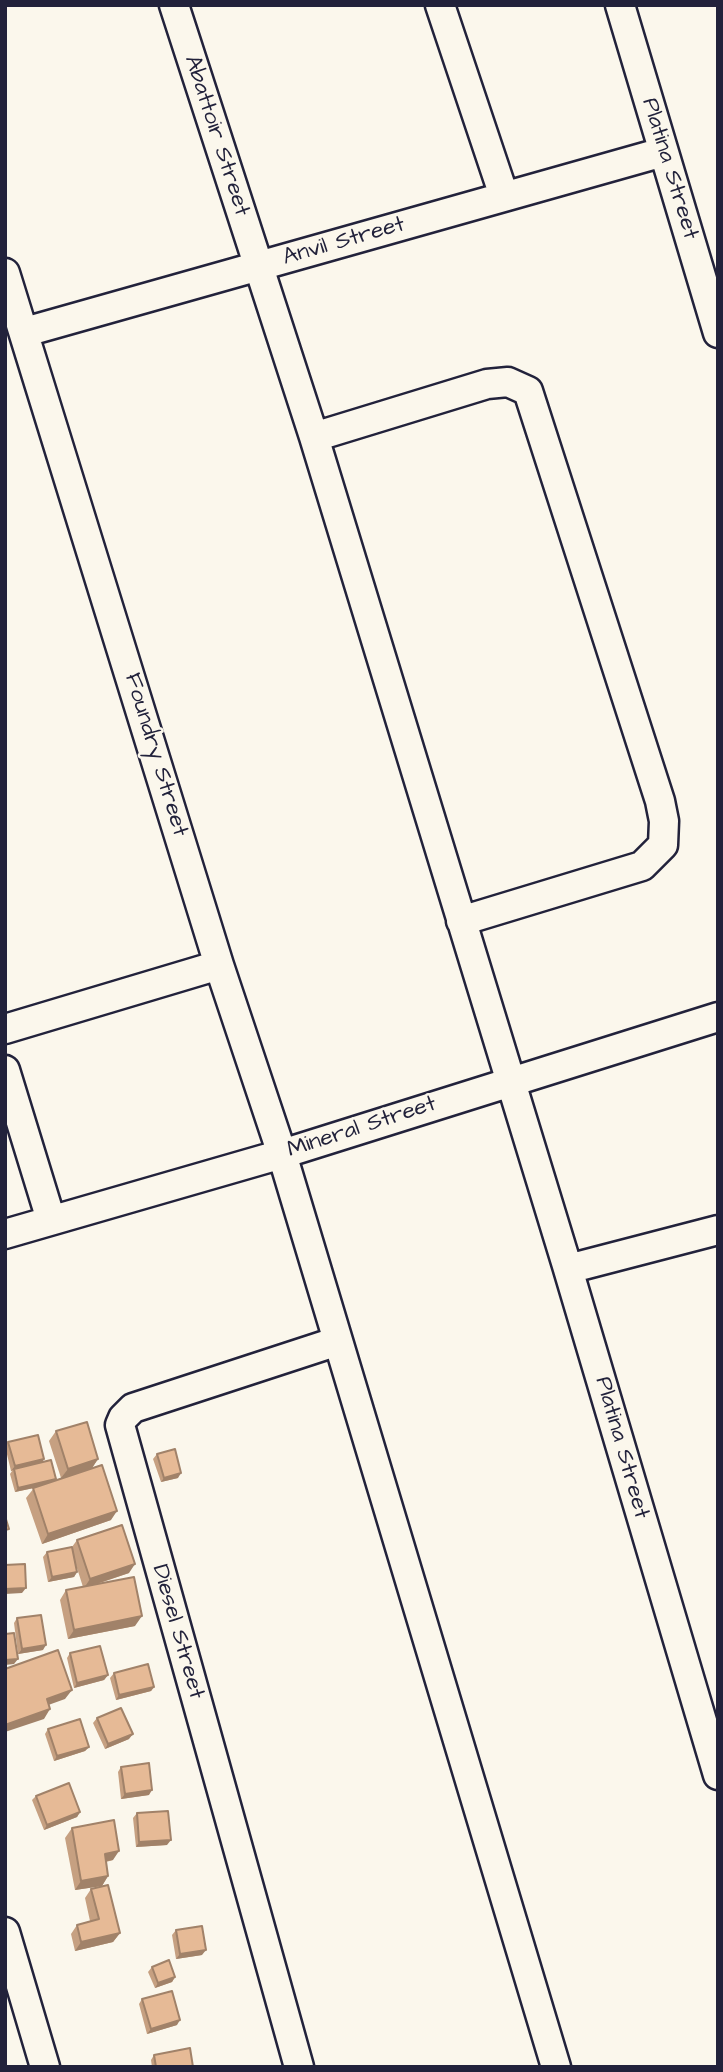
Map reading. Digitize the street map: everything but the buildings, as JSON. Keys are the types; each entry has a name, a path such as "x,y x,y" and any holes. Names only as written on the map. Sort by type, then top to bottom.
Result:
{"street":[{"name":"Abattoir Street","path":"174,5 314,437 461,921"},
{"path":"440,5 504,197"},
{"name":"Platina Street","path":"620,5 718,333"},
{"name":"Anvil Street","path":"25,332 663,152"},
{"path":"5,273 25,332"},
{"name":"Foundry Street","path":"25,332 219,965 282,1154"},
{"path":"314,437 499,382 513,383 528,391 660,801 664,821 663,845 642,866 461,921"},
{"name":"Platina Street","path":"461,921 568,1269 718,1776"},
{"path":"5,1030 219,965"},
{"name":"Mineral Street","path":"5,1234 282,1154 718,1017"},
{"path":"5,1070 51,1220"},
{"path":"282,1154 556,2067"},
{"path":"568,1269 718,1230"},
{"name":"Diesel Street","path":"299,2067 120,1425 133,1408 338,1341"},
{"path":"5,1932 45,2067"}]}
